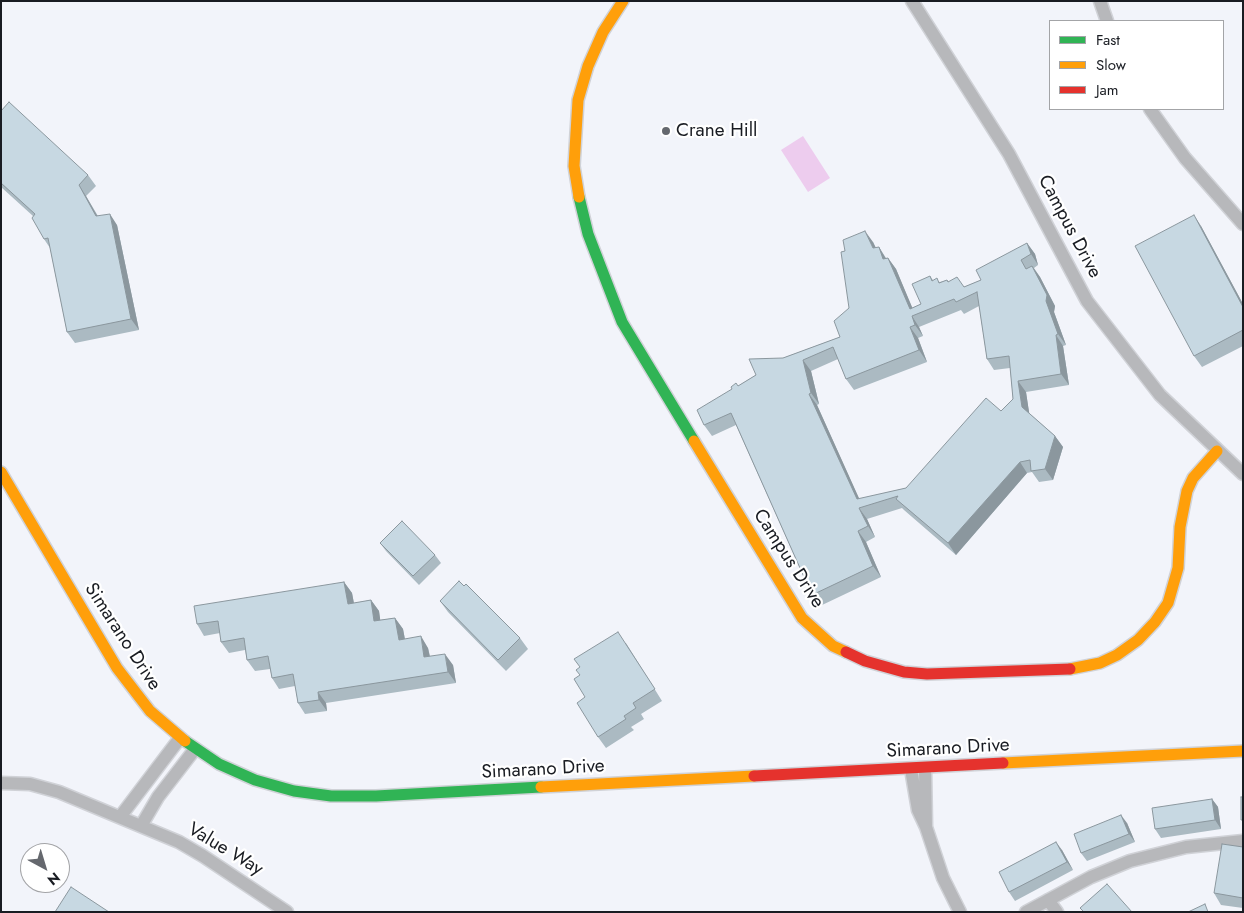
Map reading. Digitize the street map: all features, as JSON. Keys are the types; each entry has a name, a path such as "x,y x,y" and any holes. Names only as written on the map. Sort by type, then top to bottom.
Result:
{"street":[{"name":"Campus Drive","path":"623,1 603,32 588,66 578,100 574,166 588,234 622,322 802,618 833,646 865,661 904,672 927,674 1074,669 1100,663 1117,655 1138,640 1155,622 1168,603 1178,568 1180,527 1187,490 1193,478 1217,451"},
{"name":"Campus Drive","path":"912,1 1009,154 1087,301 1160,395 1243,474"},
{"path":"1100,1 1107,20"},
{"path":"1151,110 1185,158 1243,224"},
{"name":"Simarano Drive","path":"1,472 117,668 150,711 195,749 232,771 261,782 294,791 344,796 1243,751"},
{"path":"120,817 180,738"},
{"path":"140,826 158,797 195,749"},
{"path":"925,768 926,827"},
{"path":"911,769 915,803 926,827 942,878 960,912"},
{"name":"Value Way","path":"1,783 30,784 51,789 140,826 197,852 287,912"},
{"path":"1026,912 1103,871 1138,858 1186,847 1243,841"},
{"path":"1048,900 1058,912"}],"shaded area":[{"path":"803,136 830,178 808,192 781,150"}],"building":[{"path":"9,102 88,175 79,185 96,216 110,214 131,319 67,332 48,238 44,239 32,218 35,214 1,183 1,111"},
{"path":"1194,215 1243,307 1243,330 1194,356 1135,246"},
{"path":"865,231 873,248 879,247 883,259 888,258 910,309 921,304 912,284 930,276 932,281 937,278 939,283 947,280 948,282 957,277 964,287 981,280 976,270 1027,243 1031,254 1021,260 1026,269 1032,266 1047,295 1046,301 1058,334 1056,335 1061,374 1018,381 1022,407 1055,436 1045,469 1031,471 1030,460 1020,462 948,543 896,499 898,496 859,508 868,526 858,531 873,566 812,595 731,413 704,425 697,410 732,389 731,387 736,383 738,386 756,375 749,359 783,358 840,337 834,321 849,308 841,252 845,251 843,240","holes":["977,292 987,359 1009,356 1013,399 1001,411 986,398 906,488 857,499 809,394 811,393 803,360 833,347 846,379 919,350 910,327 915,325 912,316 954,299 956,302"]},
{"path":"402,521 435,555 413,576 380,543"},
{"path":"459,581 464,586 466,584 520,638 498,660 440,601"},
{"path":"344,582 348,604 371,600 374,621 395,618 399,640 421,636 424,657 445,654 448,672 318,692 319,700 298,703 293,674 272,678 268,656 247,660 244,638 221,642 218,621 197,624 194,606"},
{"path":"618,632 655,689 633,703 636,708 624,716 626,719 598,737 577,703 585,697 574,679 580,675 576,670 580,667 574,659"},
{"path":"1241,797 1243,797 1243,820 1241,820"},
{"path":"1212,799 1215,820 1155,829 1152,808"},
{"path":"1121,815 1129,834 1081,853 1074,834"},
{"path":"1056,842 1067,862 1009,892 999,872"},
{"path":"1222,844 1243,847 1243,898 1214,893"},
{"path":"1107,884 1132,912 1084,912 1080,908"},
{"path":"71,887 109,912 55,912 67,893 70,893"},
{"path":"1205,904 1208,912 1188,912"}],"traffic: fast":[{"path":"579,197 588,234 622,322 694,441"},
{"path":"185,741 219,764 255,780 294,791 331,796 376,796 541,787"}],"traffic: slow":[{"path":"579,197 574,166 578,100 588,66 603,32 623,1"},
{"path":"694,441 802,618 833,646 846,652"},
{"path":"1070,669 1100,663 1117,655 1138,640 1155,622 1168,603 1178,568 1180,527 1187,491 1193,478 1217,451"},
{"path":"1,472 117,668 150,711 185,741"},
{"path":"1003,763 1243,751"},
{"path":"541,787 754,776"}],"traffic: jam":[{"path":"846,652 865,661 904,672 927,674 1070,669"},
{"path":"754,776 1003,763"}],"place":[{"name":"Crane Hill","path":"666,131"}]}
